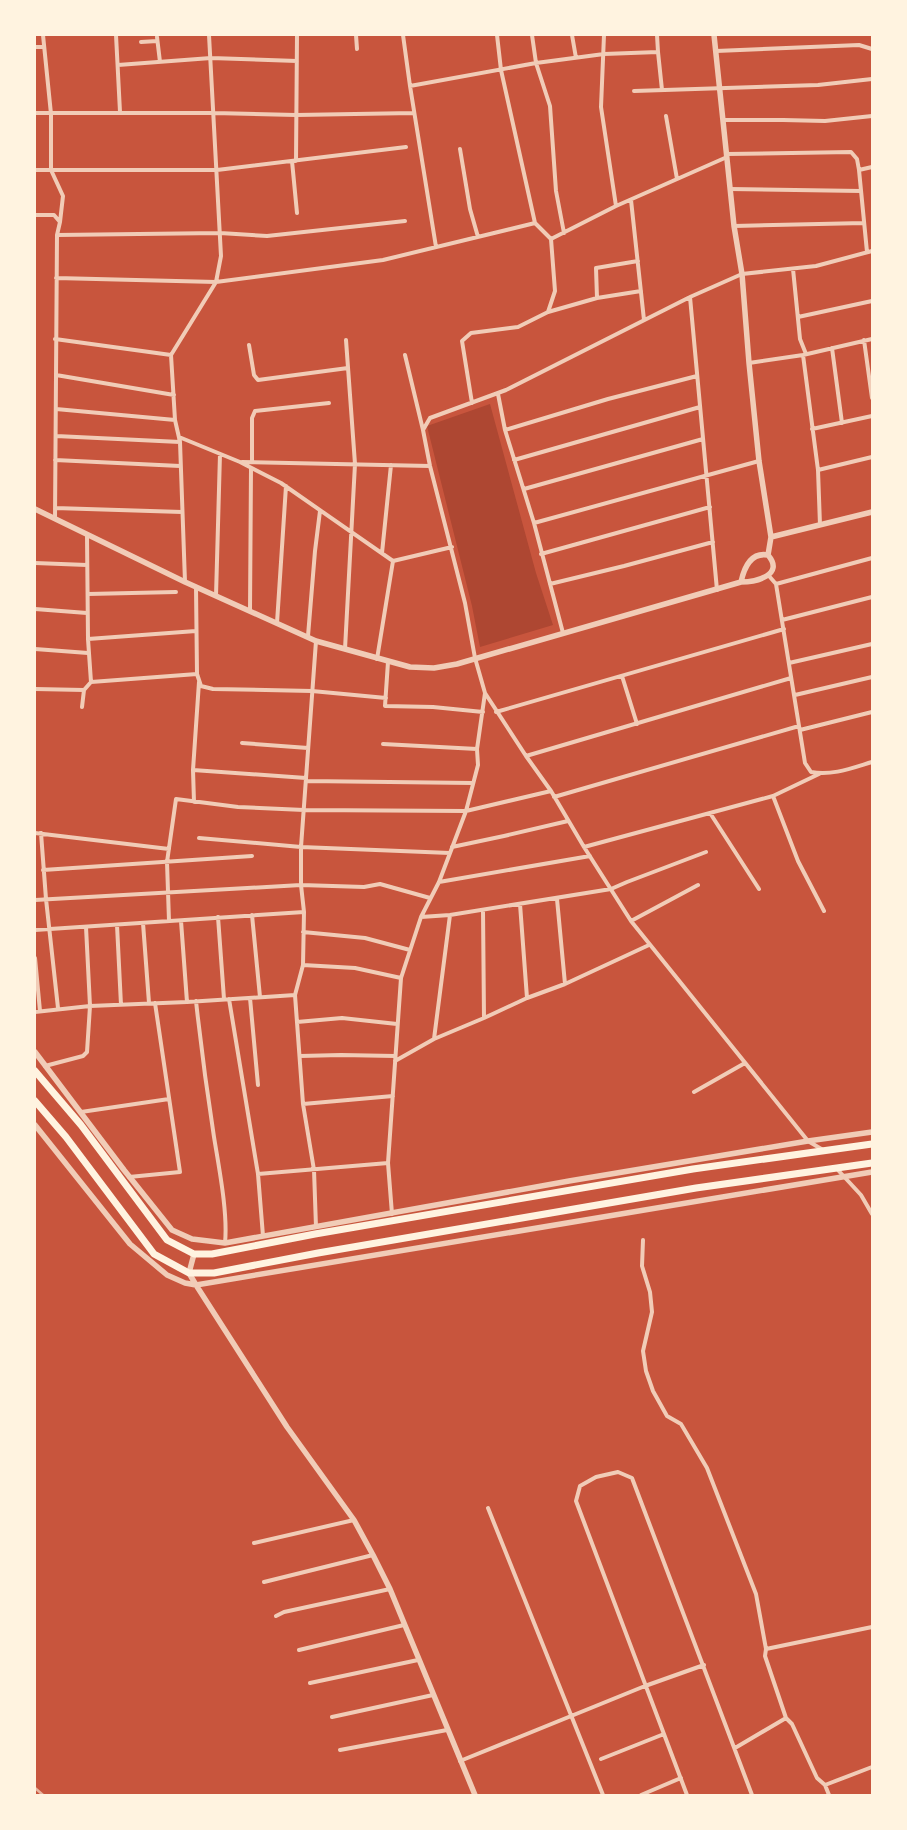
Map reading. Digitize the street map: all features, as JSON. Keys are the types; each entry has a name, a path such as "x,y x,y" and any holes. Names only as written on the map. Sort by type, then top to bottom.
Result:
{"highway":[{"path":"35,1071 81,1126 167,1240 194,1254 212,1254 322,1233 693,1169 872,1144"},
{"path":"35,1101 66,1138 154,1254 189,1273 214,1273 318,1253 696,1188 872,1163"}],"street":[{"path":"43,35 51,114 51,170 63,196 57,235 55,339 55,519"},
{"path":"116,35 120,112"},
{"path":"185,582 180,442 175,420 170,355 216,282 221,256 210,35"},
{"path":"297,35 294,161 297,213"},
{"path":"356,35 357,49"},
{"path":"404,35 414,113 436,247"},
{"path":"497,35 501,70 535,223 551,239 555,291 548,312"},
{"path":"532,35 536,63 550,106 556,191 564,233"},
{"path":"572,35 576,58"},
{"path":"604,35 601,107 616,206"},
{"path":"656,35 662,90"},
{"path":"714,35 734,226 742,274 749,362 760,461 771,537 768,555 771,558 772,565 769,576"},
{"path":"141,42 157,39 160,62"},
{"path":"716,51 859,45 872,48"},
{"path":"35,47 44,47"},
{"path":"410,86 536,63 604,54 658,52"},
{"path":"118,65 211,58 296,61"},
{"path":"634,91 818,85 872,79"},
{"path":"35,113 120,112 296,115 414,113"},
{"path":"666,116 676,180"},
{"path":"723,120 825,121 872,116"},
{"path":"35,170 217,170 406,147"},
{"path":"460,149 470,209 478,237"},
{"path":"551,239 616,206 676,180 727,155 852,152 857,159 859,170 867,252"},
{"path":"859,170 872,167"},
{"path":"730,189 861,191"},
{"path":"630,200 644,320"},
{"path":"35,215 54,215 60,222"},
{"path":"57,235 220,234 267,236 405,221"},
{"path":"56,278 216,282 383,260 535,223"},
{"path":"734,226 864,223"},
{"path":"423,430 430,418 498,394 690,297 742,274 816,266 872,251"},
{"path":"596,298 596,268 638,261"},
{"path":"793,269 800,339 804,354 818,470 820,525"},
{"path":"472,403 462,341 470,333 518,327 548,312 596,298 641,291"},
{"path":"690,297 718,590"},
{"path":"798,317 872,301"},
{"path":"55,339 170,355"},
{"path":"749,362 804,354 872,339"},
{"path":"345,649 355,464 346,340"},
{"path":"864,340 872,398"},
{"path":"249,345 254,375 258,380 348,368"},
{"path":"832,348 842,423"},
{"path":"405,355 430,466 452,547 465,603 475,658 485,693 496,712 551,791 630,921 808,1141 824,1151"},
{"path":"56,375 174,395"},
{"path":"505,430 697,376"},
{"path":"498,394 505,430 534,523 563,633"},
{"path":"252,462 252,418 255,411 329,403"},
{"path":"514,460 700,407"},
{"path":"56,409 175,420"},
{"path":"812,429 872,416"},
{"path":"56,436 180,442"},
{"path":"179,437 240,462 286,486 393,561 452,547"},
{"path":"524,489 703,439"},
{"path":"216,596 220,454"},
{"path":"818,470 872,457"},
{"path":"55,460 180,466"},
{"path":"534,523 706,474 760,461"},
{"path":"240,462 430,466"},
{"path":"382,553 391,465"},
{"path":"250,611 251,468"},
{"path":"277,623 286,486"},
{"path":"542,554 710,507"},
{"path":"55,508 182,512"},
{"path":"36,511 185,582 308,636 316,641 410,667 434,668 475,658 718,590 741,582 758,580 769,576"},
{"path":"308,636 320,511"},
{"path":"771,537 872,512"},
{"path":"87,534 88,653 91,682"},
{"path":"550,584 713,542"},
{"path":"741,582 744,571 752,559 758,554 768,555"},
{"path":"776,584 872,558"},
{"path":"377,659 393,561"},
{"path":"35,563 87,565"},
{"path":"769,576 776,584 805,763 811,772 820,774"},
{"path":"194,802 193,770 199,682 197,674 196,587"},
{"path":"88,594 176,592"},
{"path":"782,620 872,597"},
{"path":"35,609 87,613"},
{"path":"496,712 784,630"},
{"path":"88,639 196,631"},
{"path":"316,641 301,847 301,885 304,912 303,965 295,995 303,1104 314,1170 316,1227"},
{"path":"789,663 872,644"},
{"path":"35,648 88,653"},
{"path":"388,662 385,706 433,707 483,712"},
{"path":"82,707 84,690 91,682 197,674"},
{"path":"622,676 636,724"},
{"path":"794,695 872,677"},
{"path":"526,756 791,678"},
{"path":"199,682 201,686 213,689 312,691 386,698"},
{"path":"35,689 84,690"},
{"path":"392,1214 388,1163 401,978 421,917 439,882 466,811 478,765 477,749 485,693"},
{"path":"554,797 800,728 872,712"},
{"path":"242,743 308,748"},
{"path":"383,744 477,749"},
{"path":"584,847 773,796 820,774 837,772 872,762"},
{"path":"193,770 306,780 473,783"},
{"path":"169,921 167,862 176,799 238,807 304,810 466,811 551,791"},
{"path":"773,796 798,861 824,911"},
{"path":"710,813 759,889"},
{"path":"452,847 568,821"},
{"path":"35,833 41,832 169,849"},
{"path":"41,832 43,870 58,1008"},
{"path":"199,838 301,847 450,853"},
{"path":"421,917 450,915 557,899 611,889 706,852"},
{"path":"43,870 252,856"},
{"path":"439,882 590,856"},
{"path":"35,900 301,885 364,887 380,884 430,898"},
{"path":"630,921 698,885"},
{"path":"557,899 565,984"},
{"path":"520,904 527,998"},
{"path":"483,910 484,1018"},
{"path":"35,930 304,912"},
{"path":"252,915 260,997"},
{"path":"434,1039 450,915"},
{"path":"218,918 224,999"},
{"path":"182,921 187,1002"},
{"path":"143,923 149,1003"},
{"path":"117,925 121,1005"},
{"path":"45,1066 84,1056 88,1047 90,1006 86,927"},
{"path":"303,932 365,938 410,950"},
{"path":"300,1056 341,1054 395,1058 527,998 565,984 648,945"},
{"path":"35,958 37,1012 58,1008 295,995"},
{"path":"303,965 355,968 401,978"},
{"path":"250,998 258,1085"},
{"path":"229,999 258,1174 263,1236"},
{"path":"196,1001 206,1082 220,1174 226,1232 225,1243"},
{"path":"129,1176 180,1172 155,1003"},
{"path":"297,1022 342,1018 397,1024"},
{"path":"35,1052 172,1230 192,1239 225,1243 569,1181 808,1141 872,1132"},
{"path":"694,1092 745,1063"},
{"path":"303,1104 393,1096"},
{"path":"81,1112 169,1099"},
{"path":"35,1126 130,1244 167,1275 185,1283 196,1285 872,1172"},
{"path":"258,1174 388,1163"},
{"path":"837,1169 861,1195 872,1214"},
{"path":"643,1240 642,1266 650,1292 652,1312 644,1351 646,1371 653,1391 668,1416 681,1424 707,1468 756,1594 766,1649 765,1656 786,1718 792,1724 817,1778 825,1785 829,1795"},
{"path":"194,1254 189,1273 196,1285 287,1428 354,1520 373,1555 390,1589 460,1762 475,1795"},
{"path":"687,1795 576,1500 580,1486 596,1477 618,1472 632,1478 752,1795"},
{"path":"488,1508 602,1795"},
{"path":"254,1543 354,1520"},
{"path":"264,1582 373,1555"},
{"path":"276,1616 284,1612 390,1589"},
{"path":"299,1650 404,1625"},
{"path":"766,1649 872,1627"},
{"path":"310,1683 418,1660"},
{"path":"460,1762 571,1718 645,1686 704,1665"},
{"path":"332,1717 433,1695"},
{"path":"735,1748 786,1718"},
{"path":"340,1750 447,1730"},
{"path":"601,1759 664,1734"},
{"path":"825,1785 872,1766"},
{"path":"641,1795 681,1778"}],"shaded area":[{"path":"490,404 536,573 553,625 480,647 472,606 427,426"}],"railway":[{"path":"35,1788 43,1795"}]}
